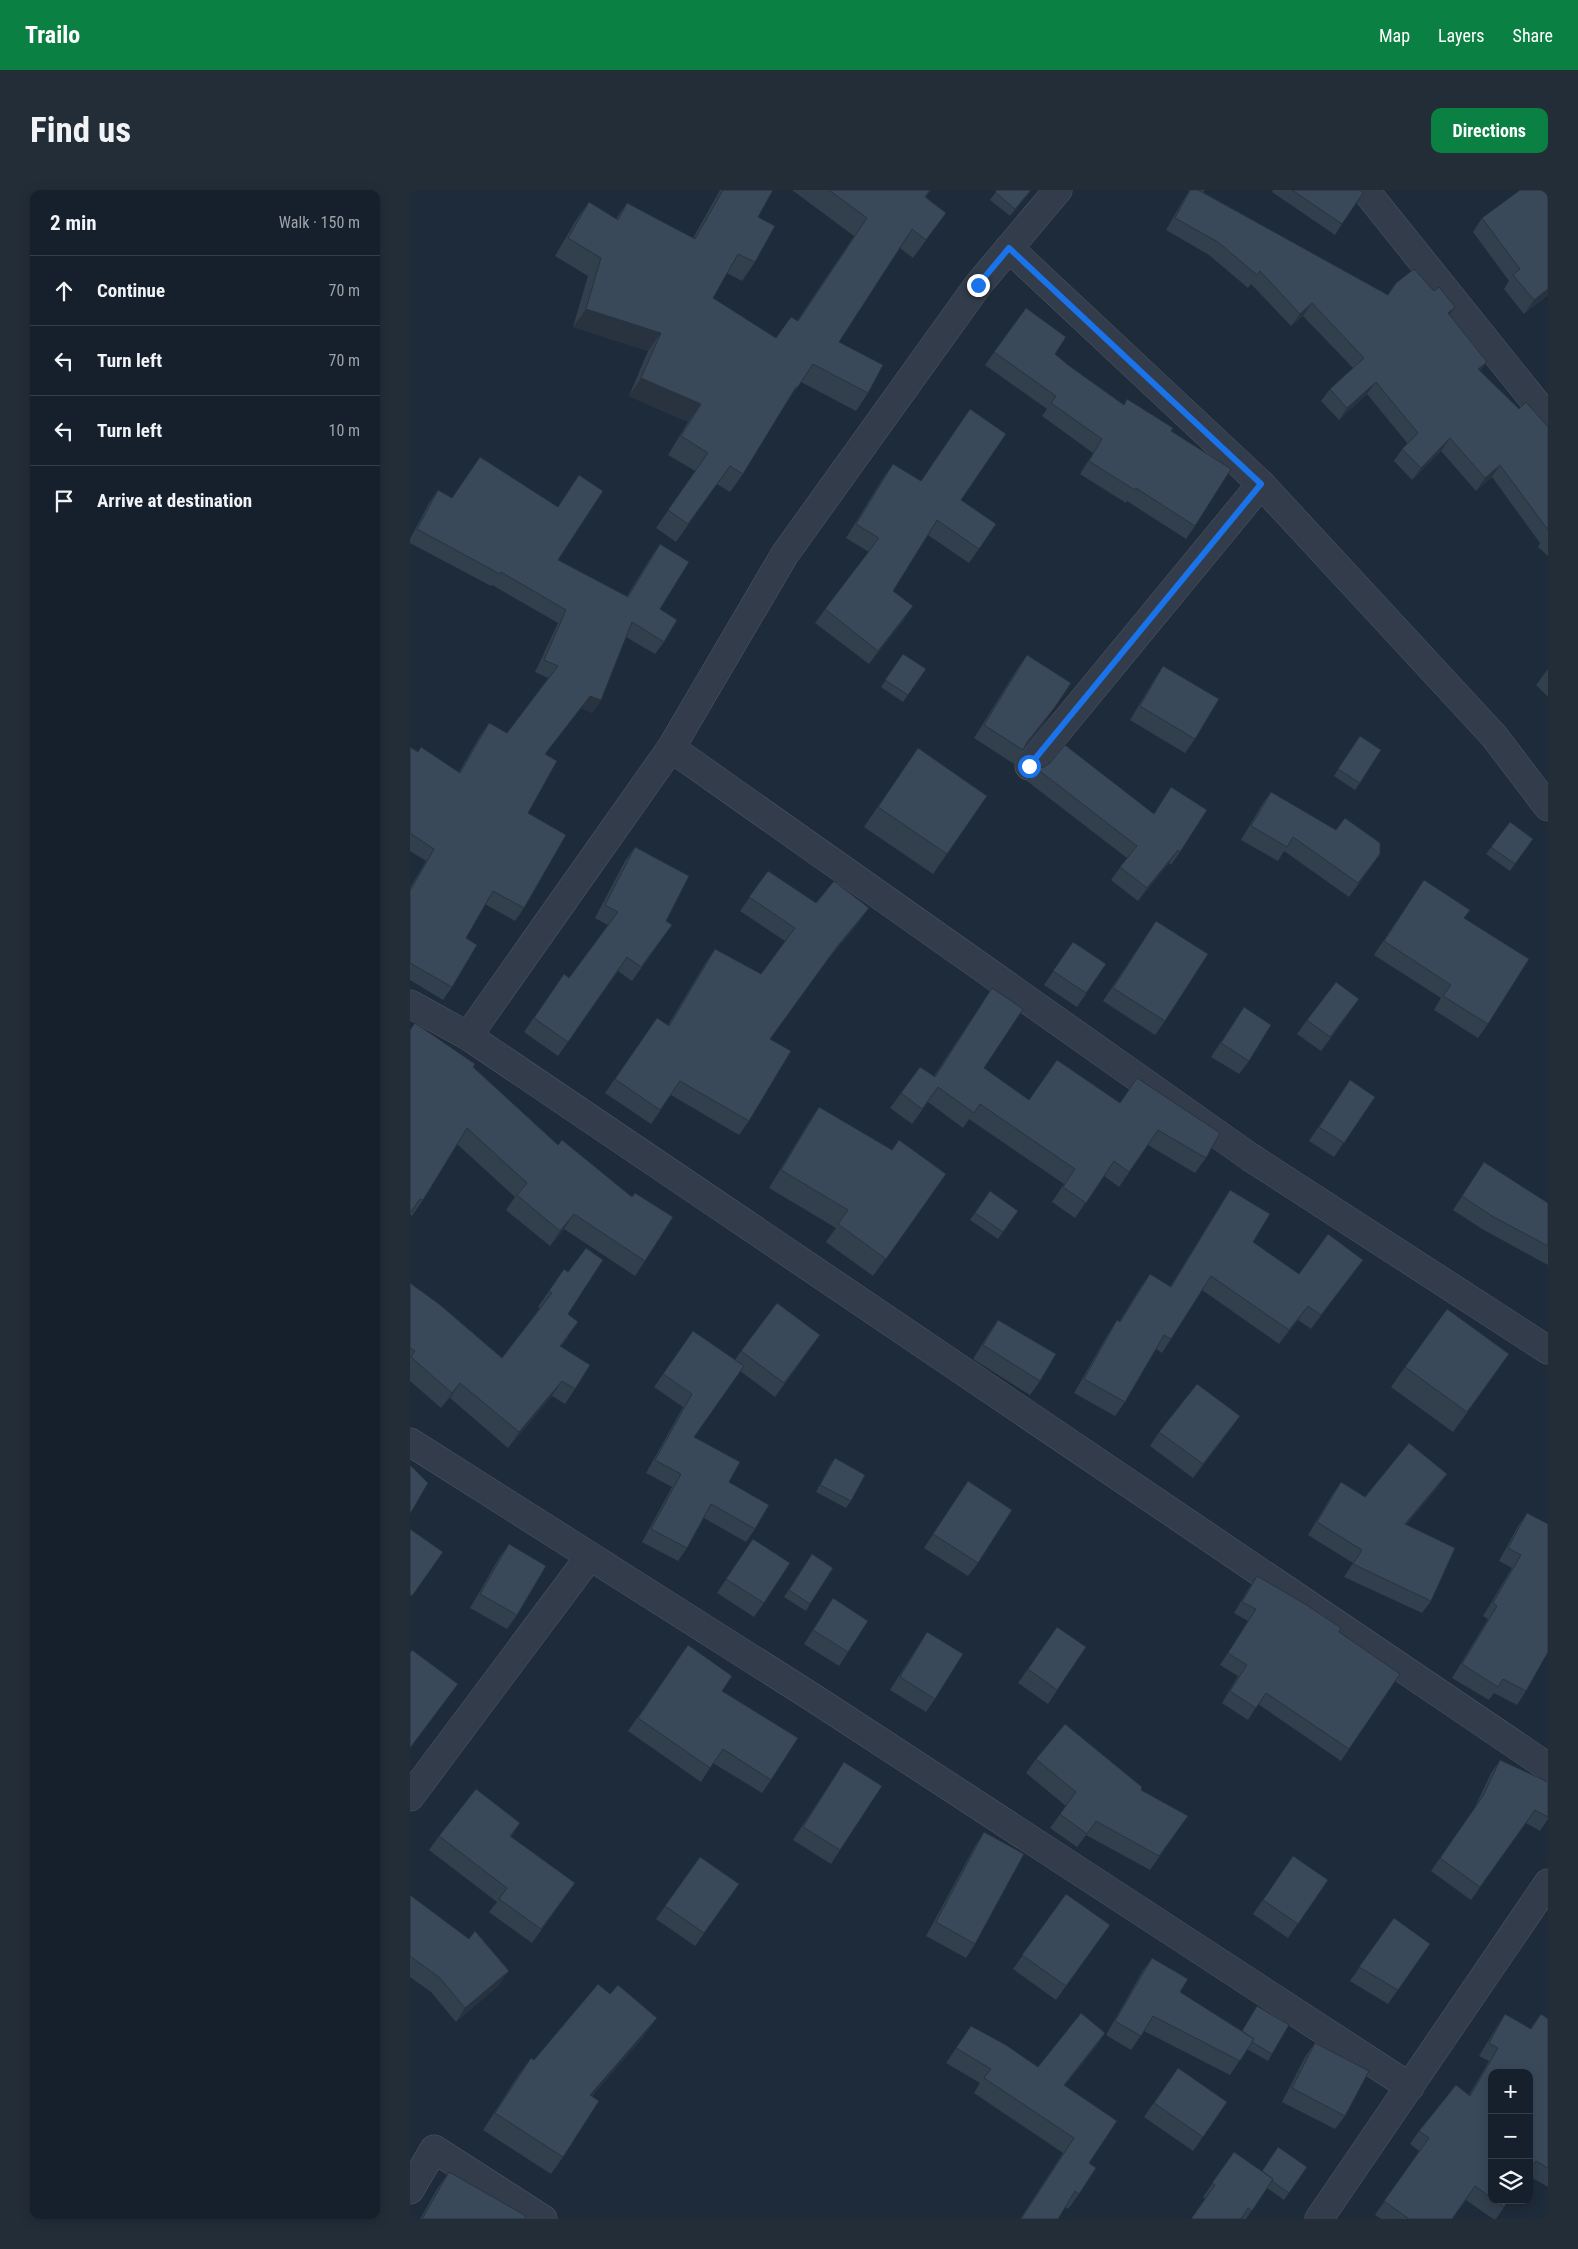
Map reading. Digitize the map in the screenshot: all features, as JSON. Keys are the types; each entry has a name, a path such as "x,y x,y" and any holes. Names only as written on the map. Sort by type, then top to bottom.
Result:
{"street":[{"path":"468,1036 671,748 784,554 978,285 1058,190"},
{"path":"1365,190 1548,418"},
{"path":"1009,248 1261,484 1494,736 1548,807"},
{"path":"1029,766 1261,484"},
{"path":"671,748 1250,1157 1548,1350"},
{"path":"410,1004 468,1036 1548,1768"},
{"path":"410,1442 812,1697 1410,2087"},
{"path":"410,1797 590,1556"},
{"path":"1319,2219 1548,1883"},
{"path":"410,2190 434,2149 543,2219"}],"building":[{"path":"723,190 773,190 758,217 775,226 755,262 738,254 713,298 776,338 791,317 798,321 867,218 829,190 930,190 925,197 946,213 926,240 912,229 839,342 883,365 868,393 813,364 796,387 743,474 730,466 688,524 668,510 708,453 681,436 701,404 641,378 661,333 586,309 601,258 568,238 589,202 618,220 627,203 695,239"},
{"path":"997,190 1031,190 1015,209 995,192"},
{"path":"1190,190 1198,190 1388,295 1396,283 1414,269 1434,291 1439,287 1455,307 1448,313 1487,362 1478,369 1519,409 1526,402 1548,427 1548,530 1500,465 1485,478 1450,438 1421,468 1402,449 1418,433 1376,382 1347,408 1330,389 1364,358 1312,303 1300,314 1260,271 1257,275 1218,242 1175,218"},
{"path":"1292,190 1360,190 1363,193 1342,224"},
{"path":"1520,190 1548,190 1548,289 1534,300 1513,275 1520,269 1482,218"},
{"path":"1026,308 1066,337 1055,354 1068,365 1124,405 1127,399 1173,428 1171,431 1231,469 1195,526 1136,488 1135,490 1089,461 1102,439 1051,403 1056,396 994,352"},
{"path":"970,409 1006,434 961,500 996,524 979,549 937,520 893,591 913,606 878,651 825,609 879,538 856,524 893,464 921,481"},
{"path":"480,457 558,507 579,475 603,491 558,560 628,597 660,544 689,562 660,609 677,620 664,642 632,622 601,700 590,696 545,754 557,761 528,813 566,835 524,908 493,891 466,938 477,945 452,987 410,963 410,891 434,849 410,833 410,747 418,752 421,747 460,773 489,723 507,733 558,666 544,660 566,610 501,572 500,574 417,529 438,490 452,498"},
{"path":"903,654 926,669 908,695 885,680"},
{"path":"1027,655 1071,683 1023,750 984,725"},
{"path":"1163,666 1219,699 1195,739 1140,706"},
{"path":"1360,736 1381,750 1360,783 1338,769"},
{"path":"1065,745 1154,814 1171,787 1207,810 1180,852 1178,850 1147,888 1120,867 1137,846 1036,768 1044,767 1050,763"},
{"path":"918,748 987,796 947,854 878,807"},
{"path":"1271,792 1336,830 1345,818 1380,843 1380,854 1358,883 1293,837 1287,847 1251,826"},
{"path":"1510,822 1533,839 1515,864 1491,847"},
{"path":"635,847 689,876 666,921 672,925 641,967 627,957 568,1042 534,1018 564,974 569,978 618,912 605,905"},
{"path":"768,871 816,903 834,881 869,908 836,948 770,1039 791,1051 749,1121 680,1081 660,1110 615,1079 657,1018 669,1026 715,949 761,974 795,928 749,897"},
{"path":"1424,880 1470,910 1464,918 1529,959 1488,1024 1443,996 1451,985 1384,941"},
{"path":"1156,921 1208,954 1165,1021 1113,988"},
{"path":"1073,942 1106,964 1086,993 1053,971"},
{"path":"1336,982 1359,999 1330,1037 1307,1020"},
{"path":"992,988 1023,1009 984,1068 1029,1100 1057,1060 1120,1103 1137,1078 1220,1133 1206,1158 1158,1130 1129,1172 1114,1161 1086,1203 1063,1187 1075,1169 980,1104 974,1113 938,1087 922,1109 901,1093 920,1067 935,1077"},
{"path":"1244,1007 1271,1025 1249,1061 1221,1043"},
{"path":"415,1023 475,1064 473,1067 558,1145 562,1140 632,1197 635,1193 673,1217 645,1261 574,1214 560,1231 517,1195 527,1183 467,1128 423,1200 420,1199 410,1213 410,1030"},
{"path":"1350,1080 1375,1097 1344,1143 1319,1127"},
{"path":"819,1107 892,1150 899,1140 946,1174 886,1259 838,1224 848,1210 781,1170"},
{"path":"1484,1162 1548,1203 1548,1246 1492,1216 1462,1196"},
{"path":"1230,1190 1270,1214 1253,1242 1299,1274 1328,1234 1363,1260 1321,1315 1308,1306 1289,1330 1211,1276 1171,1339 1164,1335 1125,1402 1084,1379 1117,1320 1120,1322 1150,1274 1171,1287"},
{"path":"990,1191 1018,1211 1003,1232 975,1213"},
{"path":"586,1248 603,1260 568,1314 578,1322 560,1346 590,1365 575,1389 562,1381 519,1432 460,1383 452,1393 411,1357 415,1351 410,1348 410,1283 439,1304 502,1358 552,1293 549,1291 564,1269 568,1272"},
{"path":"777,1303 820,1335 784,1383 741,1351"},
{"path":"1447,1309 1509,1354 1467,1412 1405,1367"},
{"path":"998,1320 1056,1354 1040,1381 983,1345"},
{"path":"693,1331 744,1366 694,1437 740,1462 729,1482 769,1505 755,1529 711,1504 687,1548 651,1529 681,1474 655,1460 692,1394 663,1374"},
{"path":"1197,1384 1240,1416 1203,1464 1159,1432"},
{"path":"1409,1443 1447,1474 1405,1524 1455,1548 1431,1601 1353,1564 1362,1550 1317,1522 1341,1482 1365,1497"},
{"path":"835,1458 865,1475 851,1501 820,1485"},
{"path":"410,1465 428,1483 410,1514"},
{"path":"968,1481 1012,1510 978,1563 933,1534"},
{"path":"1527,1513 1548,1524 1548,1652 1526,1691 1503,1679 1498,1687 1462,1664 1497,1606 1493,1603 1521,1555 1508,1548"},
{"path":"410,1529 443,1552 412,1596 410,1595"},
{"path":"753,1539 790,1563 764,1603 726,1579"},
{"path":"509,1544 546,1566 517,1615 480,1594"},
{"path":"812,1554 833,1568 810,1604 789,1590"},
{"path":"1257,1576 1341,1628 1339,1632 1400,1674 1349,1749 1266,1693 1256,1708 1230,1691 1247,1665 1228,1653 1256,1609 1242,1602"},
{"path":"833,1598 868,1621 848,1652 813,1630"},
{"path":"1057,1627 1086,1647 1057,1690 1028,1669"},
{"path":"927,1632 963,1654 935,1699 900,1677"},
{"path":"688,1645 732,1676 722,1691 798,1738 771,1780 723,1749 710,1768 638,1718"},
{"path":"412,1650 458,1684 410,1748 410,1653"},
{"path":"1065,1724 1142,1787 1141,1790 1188,1816 1159,1856 1096,1821 1087,1834 1060,1814 1076,1792 1036,1759"},
{"path":"1500,1760 1548,1782 1548,1817 1535,1810 1480,1887 1440,1858 1483,1796"},
{"path":"844,1762 882,1786 840,1850 803,1827"},
{"path":"476,1789 520,1823 510,1836 575,1883 541,1929 499,1899 507,1888 439,1836"},
{"path":"984,1832 1024,1854 975,1944 936,1922"},
{"path":"1293,1856 1328,1880 1298,1924 1263,1900"},
{"path":"700,1857 739,1884 704,1933 665,1906"},
{"path":"1066,1894 1110,1925 1066,1986 1022,1955"},
{"path":"410,1895 469,1939 475,1931 509,1971 465,2008 440,1978 410,1956"},
{"path":"1394,1918 1430,1944 1398,1990 1359,1967"},
{"path":"1152,1958 1188,1979 1180,1992 1254,2039 1240,2061 1153,2016 1141,2036 1115,2021"},
{"path":"598,1984 610,1994 618,1985 657,2018 590,2095 599,2101 563,2157 495,2113 531,2058 534,2060"},
{"path":"1257,2006 1289,2025 1272,2054 1252,2042 1254,2039 1242,2031"},
{"path":"1081,2013 1105,2033 1064,2085 1117,2121 1089,2163 1096,2168 1079,2194 1075,2191 1058,2219 1021,2219 1074,2138 984,2078 991,2069 956,2048 971,2026 1006,2045 1038,2067"},
{"path":"1505,2014 1531,2029 1541,2014 1548,2019 1548,2168 1536,2161 1533,2165 1533,2069 1488,2069 1488,2195 1475,2186 1452,2219 1409,2219 1384,2201 1429,2138 1419,2131 1456,2085 1470,2096 1498,2048 1489,2043"},
{"path":"1315,2043 1369,2071 1345,2116 1292,2088"},
{"path":"1178,2068 1227,2102 1203,2137 1154,2103"},
{"path":"1278,2147 1307,2167 1289,2193 1262,2171"},
{"path":"1234,2152 1273,2179 1252,2211 1248,2208 1241,2219 1191,2219 1215,2185 1212,2183"},
{"path":"449,2172 526,2216 524,2219 422,2219"}],"route":[{"path":"978,285 1009,248 1261,484 1029,766"}]}
